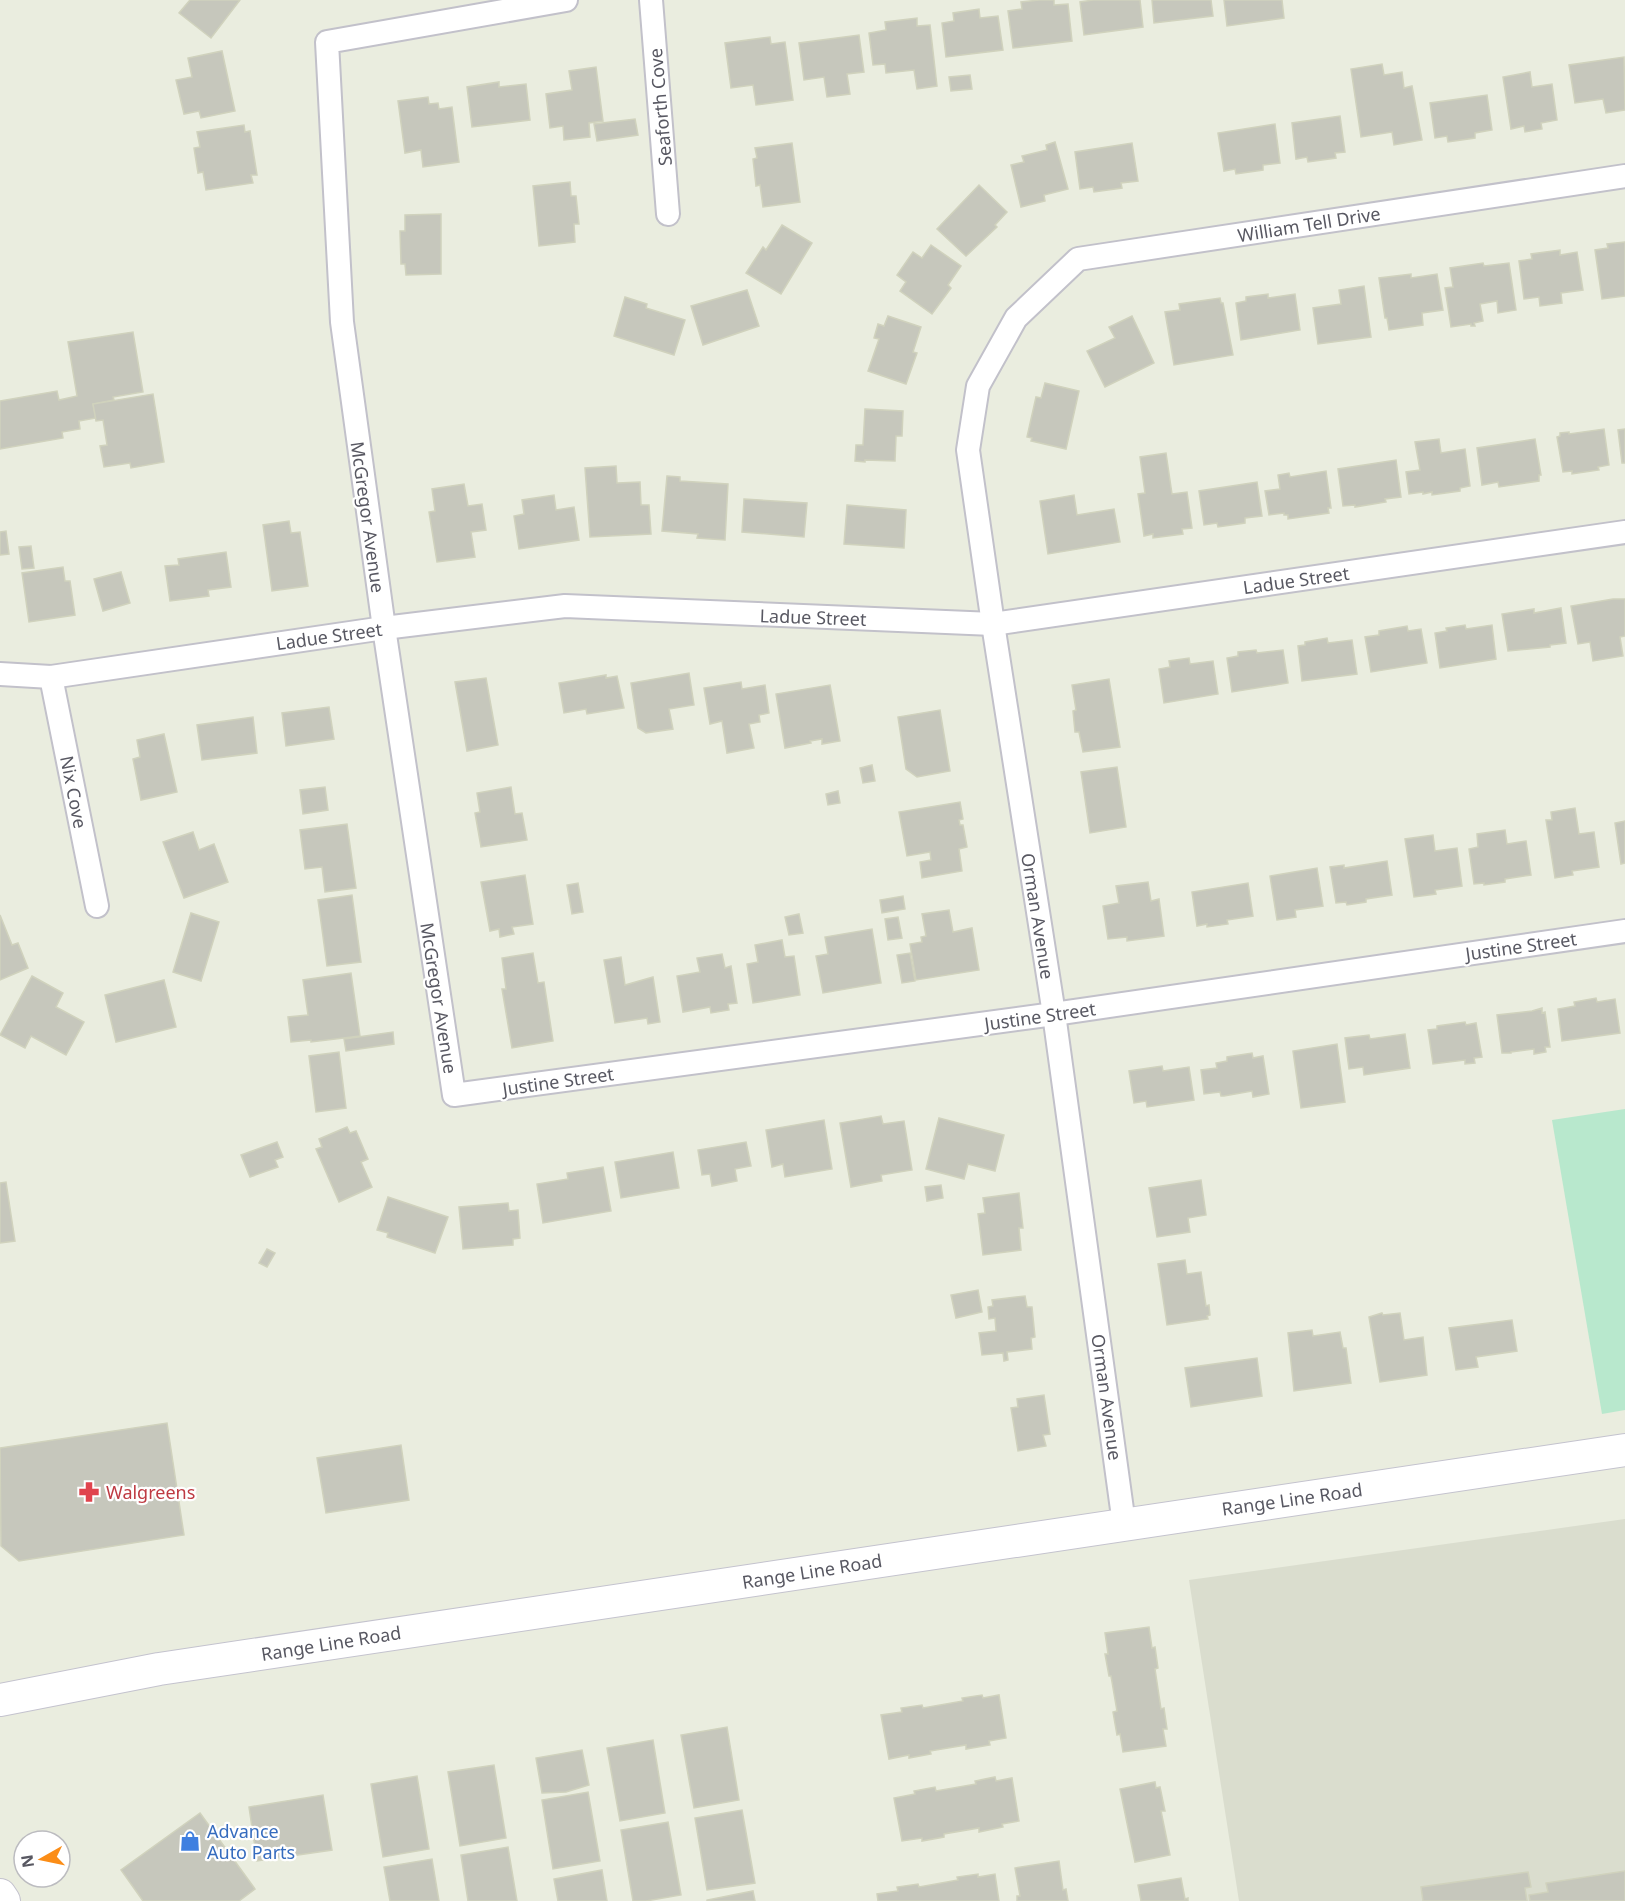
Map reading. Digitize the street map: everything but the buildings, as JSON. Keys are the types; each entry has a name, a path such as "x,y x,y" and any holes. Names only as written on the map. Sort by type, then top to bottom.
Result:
{"main road":[{"name":"Range Line Road","path":"0,1700 171,1667 1625,1449"},
{"path":"0,1895 4,1901"}],"street":[{"name":"McGregor Avenue","path":"454,1095 384,628 342,322 327,42 566,0"},
{"name":"Seaforth Cove","path":"651,0 669,214"},
{"name":"William Tell Drive","path":"1016,318 1078,259 1625,176"},
{"name":"Orman Avenue","path":"1016,318 978,386 968,450 1054,1014 1124,1524"},
{"name":"Ladue Street","path":"0,674 51,677 384,628 565,606 993,624 1625,532"},
{"name":"Nix Cove","path":"51,677 97,906"},
{"name":"Justine Street","path":"454,1095 1054,1014 1625,931"}],"shaded area":[{"path":"1625,1519 1625,1901 1239,1901 1189,1580"}],"green space":[{"path":"1625,1109 1625,1410 1602,1414 1552,1120"}],"place":[{"name":"Walgreens","path":"89,1492"},
{"name":"Advance Auto Parts","path":"190,1841"}]}
